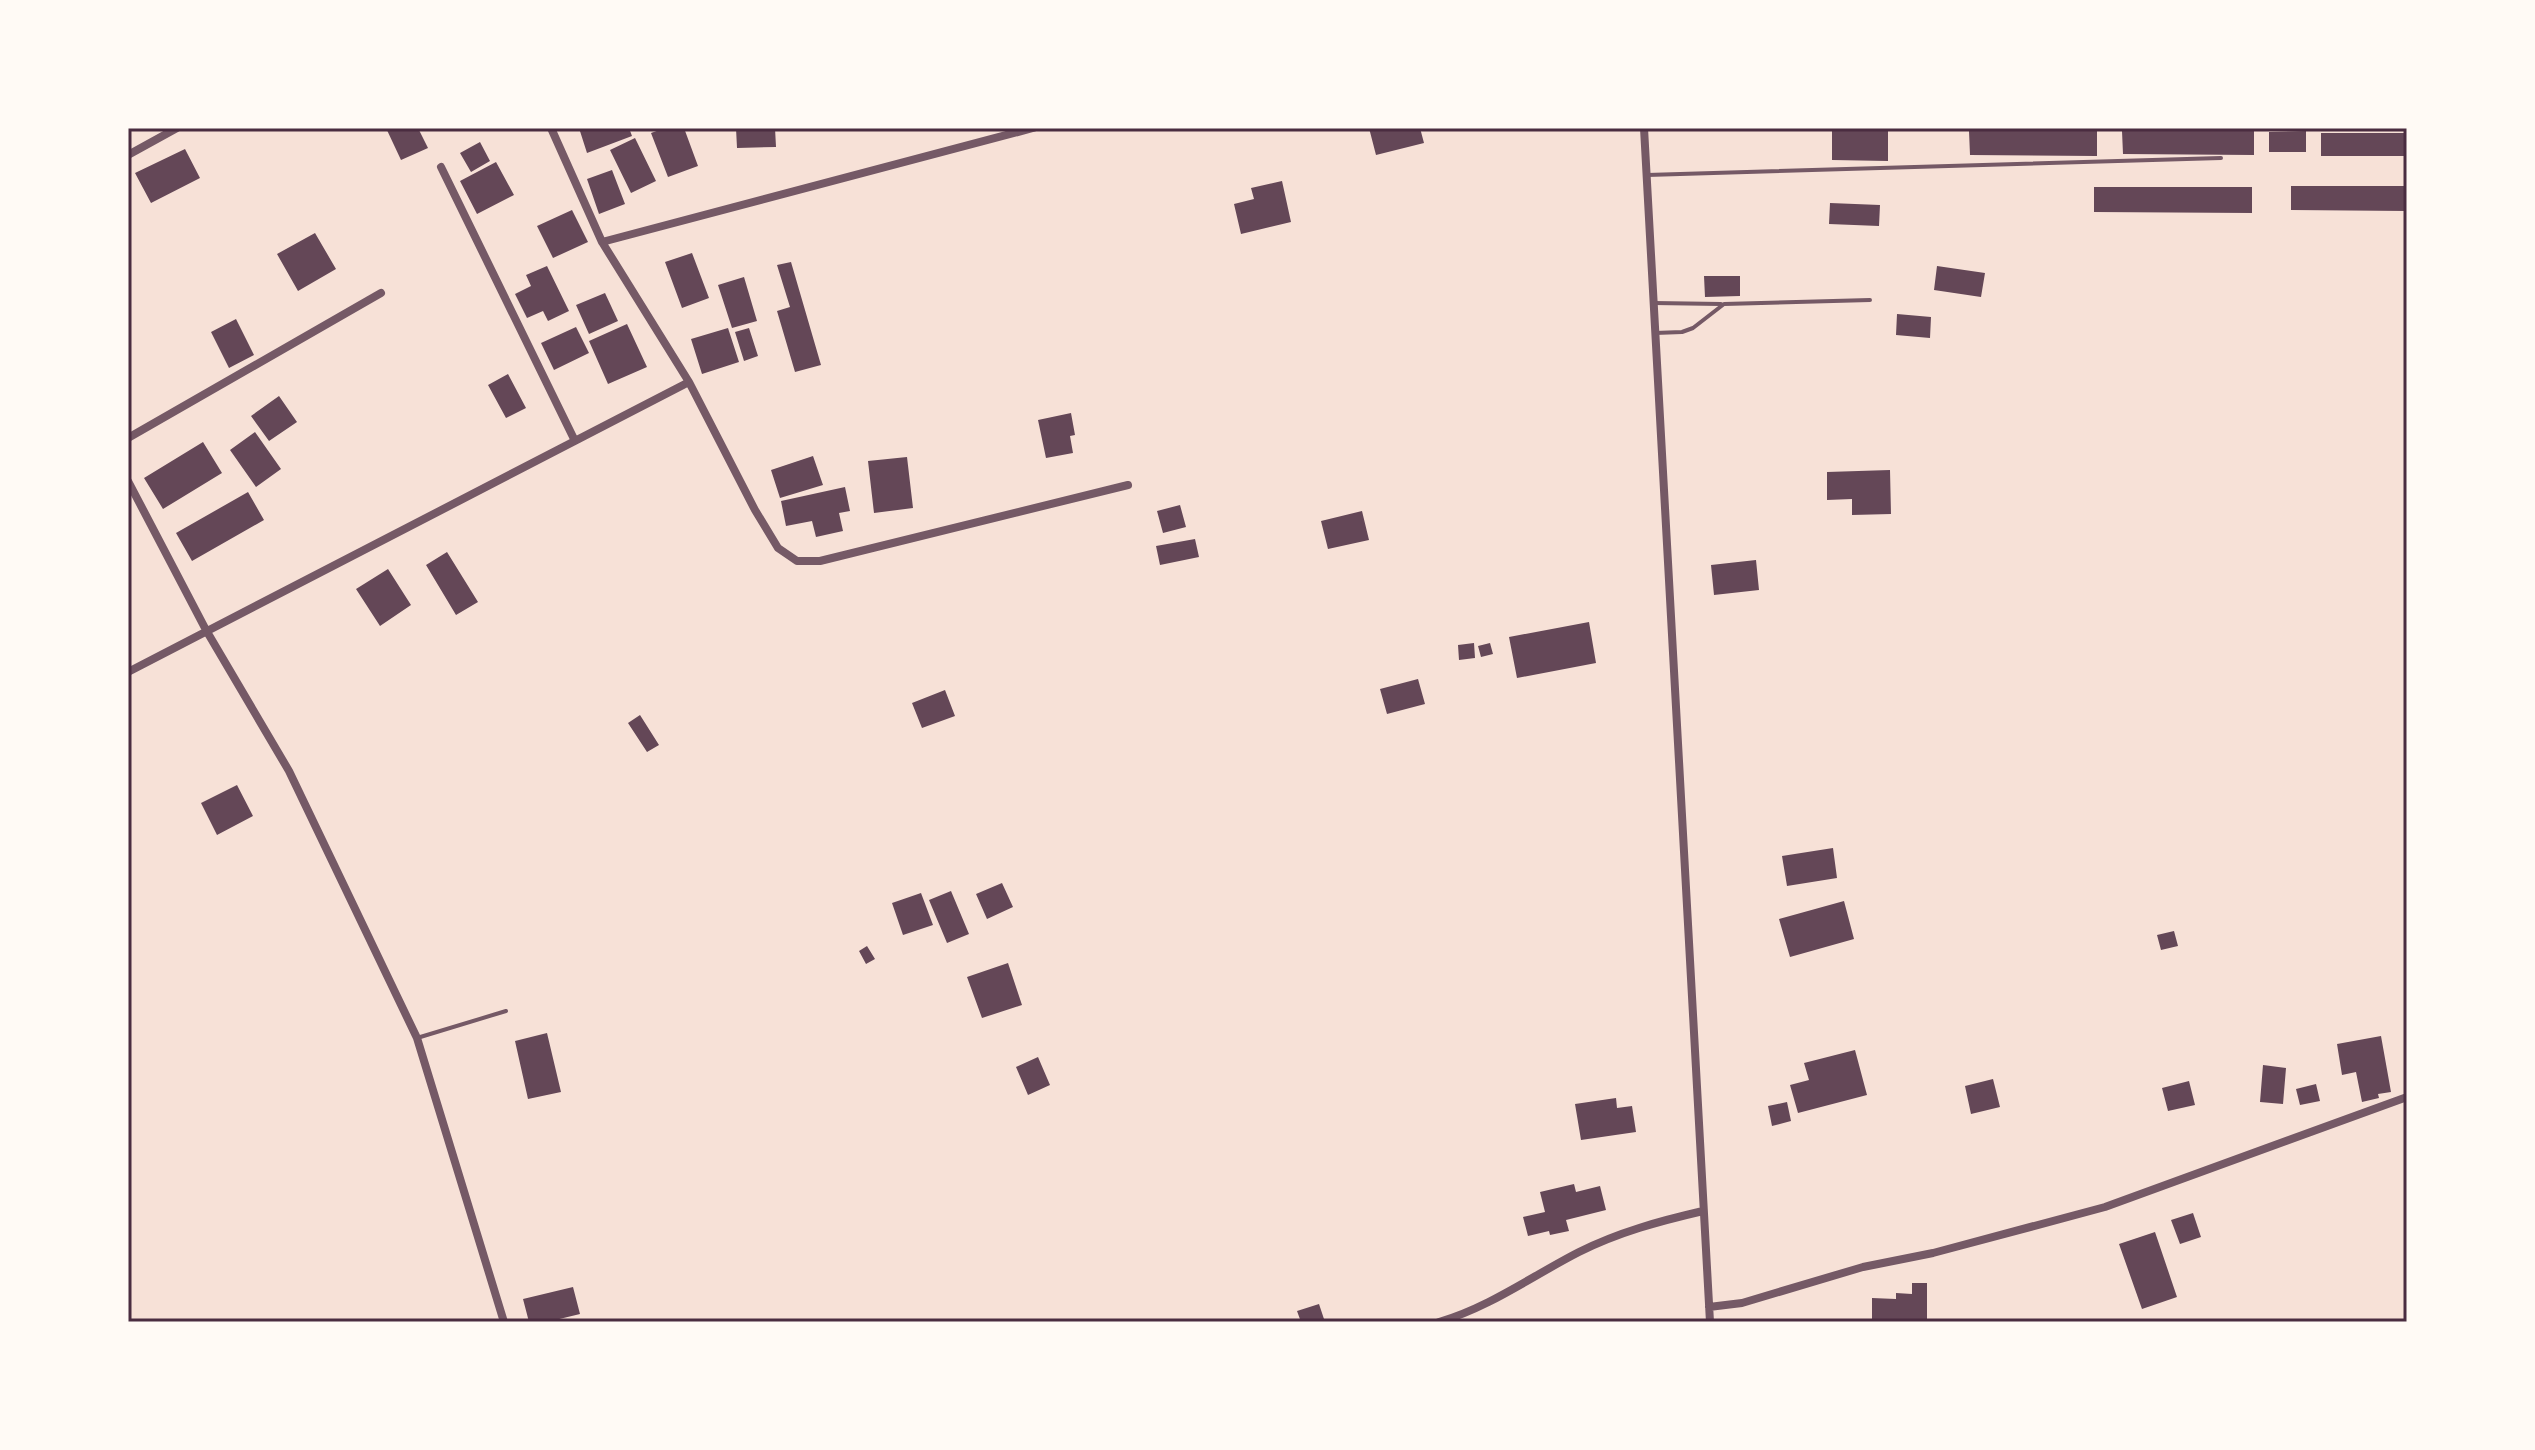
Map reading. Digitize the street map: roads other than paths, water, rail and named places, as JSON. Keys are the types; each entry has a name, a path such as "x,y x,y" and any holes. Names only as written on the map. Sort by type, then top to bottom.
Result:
{"street":[{"path":"128,155 177,128"},
{"path":"551,128 602,242 689,382 778,548 797,561 820,561 1128,485"},
{"path":"602,242 1033,128"},
{"path":"1644,128 1710,1322"},
{"path":"441,167 575,441"},
{"path":"128,438 381,293"},
{"path":"128,672 689,382"},
{"path":"128,481 206,630 289,771 417,1038 504,1322"},
{"path":"1709,1307 1742,1303 1863,1267 1947,1249 2105,1207 2407,1097"},
{"path":"1439,1322 1464,1315 1620,1233 1703,1211"}],"lane":[{"path":"1646,175 2221,158"},
{"path":"1653,303 1870,300"},
{"path":"1655,333 1682,332 1693,328 1724,304"},
{"path":"417,1038 506,1011"}]}
